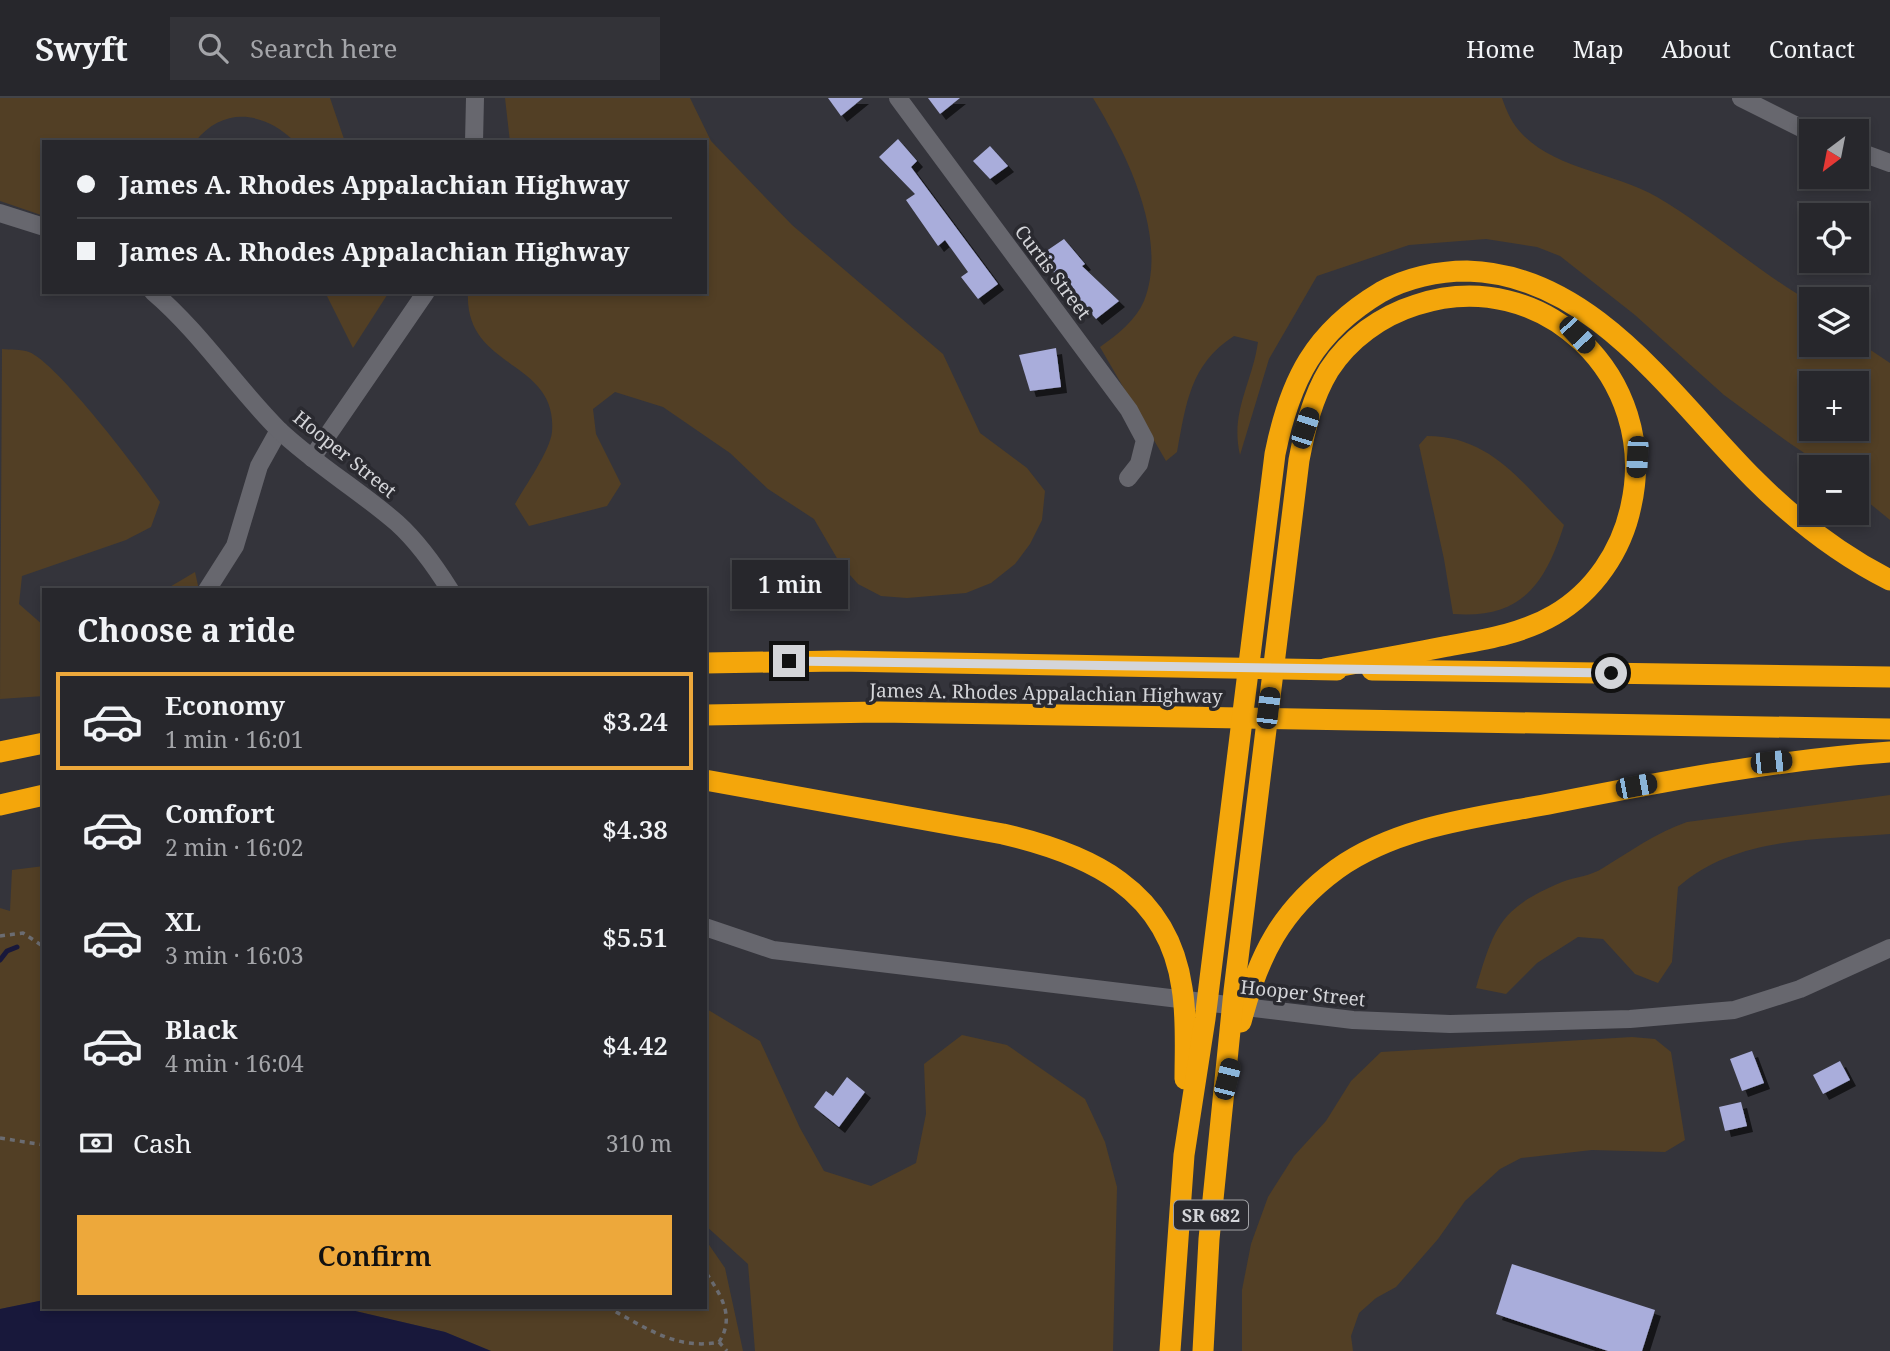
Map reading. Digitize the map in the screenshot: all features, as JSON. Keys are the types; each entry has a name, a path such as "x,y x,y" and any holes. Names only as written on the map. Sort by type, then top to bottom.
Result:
{"highway":[{"path":"1184,1155 1205,1019 1282,422 1293,386 1309,356 1332,327 1357,306 1390,287 1423,276 1455,271 1492,272 1524,279 1561,294 1593,316 1787,510 1821,537 1890,580"},
{"path":"1227,1079 1234,990 1282,586 1299,460 1315,397 1330,370 1350,345 1371,327 1398,311 1428,301 1457,296 1486,297 1517,303 1548,316 1577,335 1601,362 1621,394 1633,429 1637,457 1635,490 1628,520 1616,549 1600,574 1580,596 1555,614 1527,628 1496,637 1324,669"},
{"name":"James A. Rhodes Appalachian Highway","path":"707,663 838,661 1890,677"},
{"name":"James A. Rhodes Appalachian Highway","path":"707,715 880,712 1890,729"},
{"path":"0,752 42,743"},
{"path":"1227,1079 1251,984 1273,936 1314,888 1340,867 1375,847 1444,824 1718,770 1890,752"},
{"path":"707,780 1014,836 1048,844 1110,872 1135,893 1157,920 1174,953 1185,1016 1184,1155"},
{"path":"0,805 42,795"},
{"name":"SR 682","path":"1203,1351 1209,1239 1227,1079"},
{"name":"SR 682","path":"1170,1351 1184,1155"}],"street":[{"path":"474,140 475,98"},
{"name":"Curtis Street","path":"898,98 1129,410 1144,440 1139,464 1128,478"},
{"path":"1741,98 1799,127"},
{"path":"1869,155 1890,163"},
{"path":"0,213 42,226"},
{"name":"Hooper Street","path":"155,294 189,326 279,430 399,525 424,553 449,588"},
{"path":"312,458 425,294"},
{"path":"208,588 234,546 259,466 279,430"},
{"name":"Hooper Street","path":"707,928 774,950 1365,1021 1450,1024 1704,1015 1771,1000 1890,948"}],"path":[{"path":"0,936 23,933 42,946"},
{"path":"0,1138 42,1145"},
{"path":"611,1309 684,1345 704,1346 719,1342 727,1330 725,1301 707,1274"},
{"path":"719,1342 727,1351"}],"shaded area":[{"path":"0,98 330,98 344,140 293,140 270,124 244,117 218,122 197,140 42,140 42,215 0,201"},
{"path":"505,98 690,98 711,141 792,225 943,354 980,433 1027,468 1045,491 1042,520 1030,544 1015,564 991,583 966,593 907,598 881,596 858,584 841,565 814,519 768,489 730,453 663,407 615,392 593,409 596,434 621,484 607,506 529,526 515,504 550,440 550,408 541,390 494,352 480,337 471,318 468,294 707,294 707,140 510,140"},
{"path":"1093,98 1502,98 1516,127 1537,147 1570,164 1624,182 1657,197 1799,294 1799,357 1869,357 1869,349 1890,363 1890,520 1869,503 1869,455 1807,455 1724,395 1635,315 1560,256 1537,247 1486,239 1409,245 1317,276 1269,359 1240,455 1240,411 1258,342 1234,336 1219,347 1199,372 1187,402 1177,452 1166,461 1100,347 1125,327 1141,308 1150,276 1148,223 1130,169"},
{"path":"326,294 388,294 353,348"},
{"path":"2,349 29,352 42,360 77,396 117,444 160,502 151,527 126,540 22,576 19,604 42,624 42,696 0,699"},
{"path":"1427,436 1450,438 1487,453 1519,478 1564,525 1557,546 1538,581 1527,594 1513,604 1496,611 1453,614 1419,445"},
{"path":"195,572 199,588 168,588"},
{"path":"1890,795 1890,834 1807,840 1752,849 1701,870 1678,887 1672,962 1658,983 1635,974 1603,939 1578,937 1537,963 1506,994 1476,988 1488,949 1502,922 1512,911 1525,901 1562,882 1598,871 1664,831 1687,822"},
{"path":"42,866 42,1300 0,1309 0,908 10,911 12,870"},
{"path":"707,1009 760,1041 800,1128 824,1171 871,1186 916,1163 926,1114 924,1064 962,1035 1007,1045 1085,1099 1105,1142 1117,1187 1113,1351 755,1351 748,1264 707,1227"},
{"path":"1632,1037 1655,1039 1671,1052 1685,1140 1665,1152 1592,1150 1521,1158 1500,1169 1465,1201 1438,1239 1396,1287 1376,1298 1359,1313 1351,1336 1353,1351 1242,1351 1242,1290 1251,1244 1268,1197 1294,1156 1326,1121 1351,1081 1381,1052"},
{"path":"707,1242 725,1268 743,1351 491,1351 445,1332 347,1309 707,1309"},
{"path":"42,1300 42,1309 347,1309 445,1332 491,1351 0,1351 0,1309"}],"building":[{"path":"828,98 863,98 841,116"},
{"path":"928,98 960,98 940,114"},
{"path":"898,139 917,161 911,167 998,284 978,299 961,277 968,272 945,240 938,246 906,200 915,194 879,157"},
{"path":"990,146 1008,166 990,179 973,161"},
{"path":"1064,239 1085,264 1082,266 1119,301 1096,319 1039,256"},
{"path":"1056,348 1061,387 1030,391 1019,355"},
{"path":"1752,1051 1764,1083 1742,1091 1730,1059"},
{"path":"1840,1061 1850,1080 1823,1094 1813,1075"},
{"path":"847,1077 865,1092 839,1127 814,1107 826,1091 833,1096"},
{"path":"1741,1102 1747,1126 1725,1131 1719,1107"},
{"path":"1512,1264 1655,1310 1642,1351 1608,1351 1496,1314"}],"waterway":[{"path":"0,960 7,951 17,947"}],"route":[{"path":"789,661 1611,673"}]}
